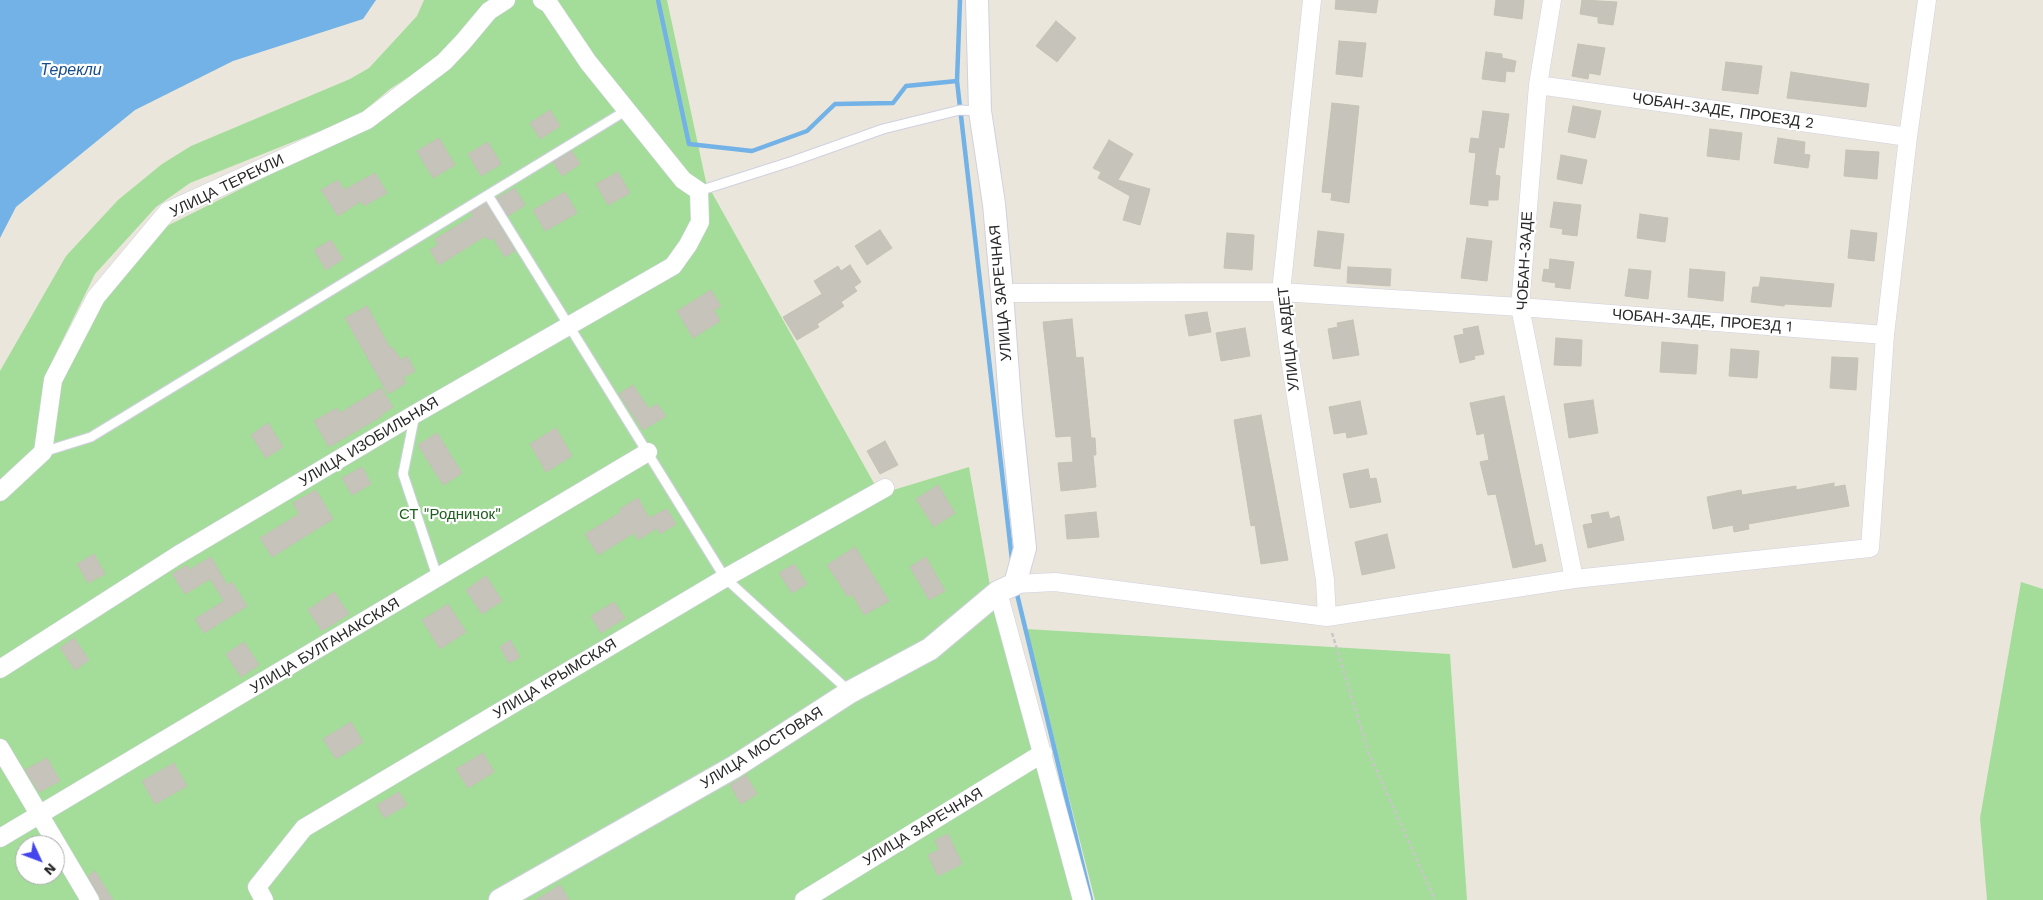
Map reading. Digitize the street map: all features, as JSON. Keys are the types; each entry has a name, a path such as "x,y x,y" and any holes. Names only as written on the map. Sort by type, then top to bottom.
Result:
{"street":[{"name":"УЛИЦА ТЕРЕКЛИ","path":"43,452 53,380 96,297 168,212 367,120 444,62 489,12 506,0"},
{"path":"542,0 548,4 588,62 683,180 699,191"},
{"name":"УЛИЦА ЗАРЕЧНАЯ","path":"977,0 980,111 994,204 1011,414 1025,548 1006,588"},
{"name":"УЛИЦА АВДЕТ","path":"1312,0 1282,292 1288,346 1325,580 1327,617"},
{"name":"ЧОБАН-ЗАДЕ","path":"1552,0 1538,85 1520,307 1574,579"},
{"path":"1082,900 1043,754 1006,588 1055,582 1327,617 1574,579 1870,548 1885,335 1908,137 1927,0"},
{"name":"ЧОБАН-ЗАДЕ, ПРОЕЗД 2","path":"1538,85 1908,137"},
{"name":"УЛИЦА ИЗОБИЛЬНАЯ","path":"0,669 178,555 415,414 673,266 688,245 700,222 699,191"},
{"name":"ЧОБАН-ЗАДЕ, ПРОЕЗД 1","path":"1002,293 1282,292 1520,307 1885,335"},
{"path":"0,492 43,452"},
{"name":"УЛИЦА БУЛГАНАКСКАЯ","path":"0,838 438,579 648,452"},
{"name":"УЛИЦА КРЫМСКАЯ","path":"264,900 257,887 304,828 725,578 885,488"},
{"name":"УЛИЦА МОСТОВАЯ","path":"500,900 734,767 850,692 930,649 1006,588"},
{"path":"0,748 90,900"},
{"name":"УЛИЦА ЗАРЕЧНАЯ","path":"804,900 1043,754"}],"lane":[{"path":"43,452 91,437 627,110"},
{"path":"699,191 793,161 883,129 960,110 980,111"},
{"path":"488,194 725,578 850,692"},
{"path":"415,414 403,474 438,579"}],"path":[{"path":"1327,617 1369,754 1435,900"}],"green space":[{"name":"СТ \"Родничок\"","path":"424,0 667,0 706,182 880,494 969,467 992,597 1037,757 1073,900 0,900 0,371 66,256 118,200 162,164 191,146 350,79 369,68 417,16","holes":["437,59 384,117 163,228 45,376 95,274 156,207 190,183 358,116 390,89"]},
{"path":"2021,582 2043,589 2043,900 1987,900 1980,818"},
{"path":"1026,629 1450,654 1467,900 1095,900"}],"water":[{"name":"Терекли","path":"0,0 376,0 363,19 233,61 135,110 16,207 0,238"}],"building":[{"path":"1336,0 1378,0 1376,13 1335,9"},
{"path":"1496,0 1524,0 1522,19 1494,15"},
{"path":"1582,0 1617,2 1613,25 1598,23 1598,17 1580,14"},
{"path":"1056,21 1076,38 1057,62 1036,46"},
{"path":"1339,41 1366,43 1362,77 1336,74"},
{"path":"1578,44 1605,48 1600,75 1589,73 1588,79 1572,76"},
{"path":"1486,52 1502,54 1502,58 1516,61 1514,72 1506,71 1505,82 1482,79"},
{"path":"1726,62 1762,66 1758,94 1722,90"},
{"path":"1791,72 1869,84 1866,107 1787,98"},
{"path":"1332,103 1359,106 1349,203 1331,200 1332,193 1322,192"},
{"path":"1573,106 1601,111 1595,138 1568,132"},
{"path":"550,110 560,126 540,139 530,123"},
{"path":"1483,111 1509,114 1504,148 1499,147 1495,175 1500,176 1498,200 1488,200 1488,206 1470,204 1476,153 1469,152 1471,138 1479,139"},
{"path":"1710,129 1742,133 1739,160 1707,156"},
{"path":"439,138 455,165 433,178 417,151"},
{"path":"1778,138 1805,142 1804,154 1810,155 1808,168 1774,163"},
{"path":"1109,140 1133,154 1118,180 1150,189 1140,225 1123,220 1130,196 1098,178 1101,172 1093,168"},
{"path":"488,142 501,164 481,176 468,154"},
{"path":"1846,150 1879,152 1877,179 1844,176"},
{"path":"572,151 580,164 562,176 553,162"},
{"path":"1561,155 1587,160 1582,184 1557,179"},
{"path":"618,172 630,193 608,205 596,184"},
{"path":"375,173 387,193 364,206 361,201 338,216 321,190 338,180 344,190"},
{"path":"515,188 525,205 508,216 497,198"},
{"path":"565,192 577,213 545,231 533,210"},
{"path":"1554,202 1581,205 1577,236 1562,234 1563,229 1550,227"},
{"path":"486,203 515,251 505,257 493,238 488,240 485,236 439,265 430,250 438,245 435,239 473,216 471,212"},
{"path":"1640,214 1668,218 1665,242 1637,238"},
{"path":"880,230 892,248 867,265 855,246"},
{"path":"1851,230 1877,233 1874,261 1848,258"},
{"path":"1318,231 1344,234 1340,269 1314,266"},
{"path":"1227,233 1254,235 1252,270 1224,268"},
{"path":"1467,238 1492,241 1487,281 1461,278"},
{"path":"331,240 343,259 326,270 314,250"},
{"path":"1550,259 1574,262 1570,289 1555,287 1556,283 1542,281 1544,269 1549,270"},
{"path":"850,265 861,282 854,287 857,291 841,302 844,306 817,324 819,327 797,340 783,317 822,294 814,281 838,266 841,271"},
{"path":"1348,267 1391,269 1390,286 1347,283"},
{"path":"1629,269 1651,271 1648,299 1625,296"},
{"path":"1690,269 1725,272 1723,301 1688,297"},
{"path":"1761,277 1834,284 1831,307 1785,304 1784,306 1751,302 1753,287 1759,287"},
{"path":"711,290 721,306 714,310 720,321 693,338 677,311"},
{"path":"367,306 390,348 392,347 401,360 407,356 415,371 403,378 406,383 388,394 345,318"},
{"path":"1207,312 1211,332 1189,336 1185,315"},
{"path":"1072,319 1076,358 1083,357 1091,438 1095,438 1096,455 1093,455 1096,487 1061,491 1058,463 1073,462 1071,436 1056,437 1043,322"},
{"path":"1353,320 1359,355 1333,359 1328,329 1338,327 1337,323"},
{"path":"1478,326 1484,354 1474,356 1475,359 1460,363 1454,336 1464,334 1463,329"},
{"path":"1245,328 1250,356 1221,361 1216,333"},
{"path":"1556,338 1582,340 1581,366 1554,365"},
{"path":"1662,342 1698,345 1696,374 1660,372"},
{"path":"1731,349 1759,351 1757,378 1729,376"},
{"path":"1832,357 1858,358 1856,390 1830,388"},
{"path":"633,385 649,409 657,404 666,416 643,430 619,394"},
{"path":"381,388 393,407 382,416 329,447 314,421 337,408 340,413"},
{"path":"1504,396 1535,546 1542,544 1546,561 1513,568 1496,494 1488,495 1480,462 1489,460 1484,433 1477,435 1470,403"},
{"path":"1593,400 1598,433 1569,438 1564,404"},
{"path":"1360,401 1367,434 1347,438 1346,432 1334,434 1329,407"},
{"path":"1261,415 1288,560 1261,564 1255,525 1251,526 1234,420"},
{"path":"268,423 283,447 266,458 251,435"},
{"path":"556,428 572,456 546,472 530,444"},
{"path":"437,433 462,473 443,485 418,445"},
{"path":"885,441 898,465 880,474 867,451"},
{"path":"362,467 371,484 352,495 342,478"},
{"path":"1368,469 1370,479 1376,478 1381,502 1350,508 1343,474"},
{"path":"1834,483 1834,487 1845,485 1849,506 1748,524 1749,529 1734,532 1733,525 1713,529 1707,497 1741,490 1742,495 1796,486 1796,490"},
{"path":"938,485 955,513 934,527 916,499"},
{"path":"316,490 333,519 272,557 260,538 299,514 293,503"},
{"path":"638,498 649,518 667,509 676,524 660,534 657,528 638,540 634,533 598,555 585,534 621,512 620,509"},
{"path":"1096,512 1099,537 1067,539 1065,515"},
{"path":"1608,512 1610,519 1619,516 1624,540 1588,548 1583,525 1593,523 1591,515"},
{"path":"1387,534 1395,568 1362,575 1355,542"},
{"path":"855,547 889,601 864,615 852,594 848,597 827,565"},
{"path":"94,554 105,574 88,583 77,564"},
{"path":"211,557 227,585 232,582 247,606 204,633 195,619 224,601 210,579 185,594 172,574 187,565 189,570"},
{"path":"926,557 945,591 929,600 910,567"},
{"path":"794,564 807,584 792,593 779,573"},
{"path":"486,576 502,601 482,614 466,590"},
{"path":"334,592 349,614 322,631 308,610"},
{"path":"614,602 625,618 601,633 591,616"},
{"path":"448,604 466,632 440,649 422,620"},
{"path":"74,638 89,660 75,670 60,648"},
{"path":"510,640 520,657 509,663 500,647"},
{"path":"244,642 259,665 241,677 226,654"},
{"path":"351,722 363,742 336,759 323,739"},
{"path":"483,753 494,772 468,788 456,769"},
{"path":"47,758 60,781 39,792 25,770"},
{"path":"174,763 187,786 155,804 142,781"},
{"path":"746,775 757,794 741,804 730,785"},
{"path":"399,792 407,805 384,818 377,805"},
{"path":"948,834 962,864 938,876 928,855 939,850 935,840"},
{"path":"95,871 113,900 101,900 88,876"},
{"path":"560,885 569,900 536,900"}],"waterway":[{"path":"658,0 689,144 752,151 807,131 835,104 893,103 906,86 957,81"},
{"path":"960,0 957,81 1012,560"},
{"path":"1016,590 1091,900"}]}
